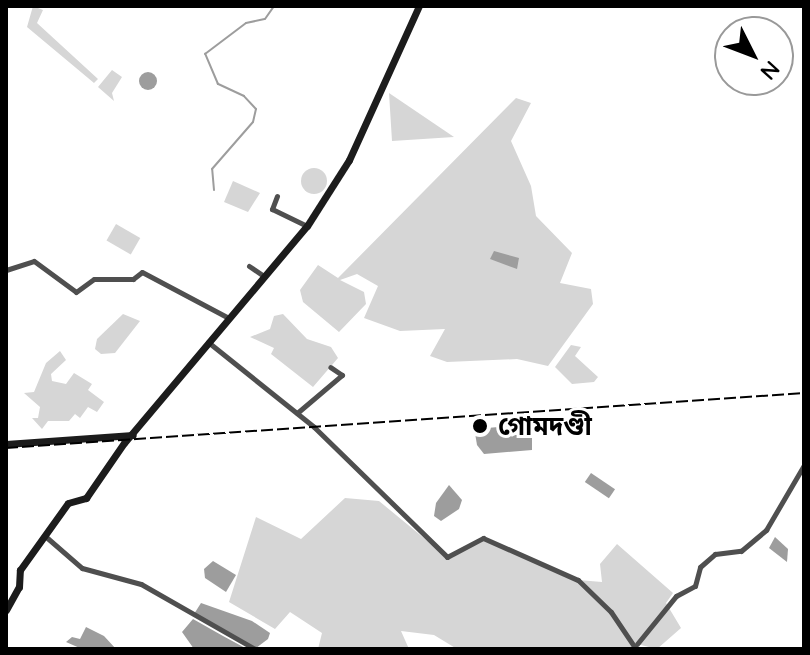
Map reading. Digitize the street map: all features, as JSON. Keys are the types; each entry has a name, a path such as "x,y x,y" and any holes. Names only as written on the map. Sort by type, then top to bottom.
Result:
{"main road":[{"path":"6,610 19,587 20,570 68,503 86,498 227,317 307,226 349,160 419,6"},
{"path":"6,444 133,435"}],"street":[{"path":"277,196 272,209 307,226"},
{"path":"6,270 34,261 76,292 94,279 133,279 142,272 227,317"},
{"path":"249,266 264,276"},
{"path":"208,341 297,413 447,557 483,538 578,580 636,647 676,596 695,586 700,567 715,554 741,551 766,530 804,465"},
{"path":"297,413 342,375 330,367"},
{"path":"45,536 82,568 141,584 255,649"}],"shaded area":[{"path":"33,6 43,10 37,23 98,79 94,83 27,27"},
{"path":"112,70 122,77 112,93 114,101 98,87"},
{"path":"148,72 157,81 148,90 139,81"},
{"path":"389,93 454,137 392,141"},
{"path":"516,98 531,103 511,141 531,186 536,216 572,253 560,283 591,289 593,304 548,366 517,359 447,362 430,356 445,329 400,331 364,318 378,286 357,274 340,280 364,292 366,304 339,332 303,302 300,290 318,265 338,278"},
{"path":"314,168 323,172 327,181 323,190 314,194 305,190 301,181 305,172"},
{"path":"233,181 260,193 248,212 224,202"},
{"path":"116,224 140,238 131,254 106,240"},
{"path":"494,251 519,258 517,269 490,259"},
{"path":"123,314 140,321 115,353 101,354 95,349 97,339"},
{"path":"283,314 307,339 331,347 338,358 313,387 271,354 274,348 250,337 270,329 274,316"},
{"path":"571,345 581,347 575,356 598,377 594,382 572,384 555,367"},
{"path":"60,351 66,360 51,374 52,381 66,384 74,373 92,384 88,390 104,402 97,412 88,407 80,418 75,414 69,421 48,421 42,429 32,418 38,418 40,407 24,393 34,392 46,363"},
{"path":"532,424 532,450 484,454 477,445 475,433 487,428"},
{"path":"591,473 615,489 609,498 585,482"},
{"path":"449,485 462,500 459,509 441,521 434,516 436,503"},
{"path":"345,498 379,501 447,557 483,538 578,580 602,582 600,564 617,544 673,593 666,603 681,628 657,649 637,644 637,649 457,649 434,635 401,631 409,649 318,649 322,633 290,612 275,629 229,602 256,517 301,539"},
{"path":"775,537 788,549 787,562 769,548"},
{"path":"213,561 236,575 226,592 205,578 204,569"},
{"path":"201,603 252,621 270,633 268,639 256,648 194,614"},
{"path":"193,619 247,649 194,649 182,632"},
{"path":"86,627 104,636 116,649 82,649 66,642 72,637 80,639"}],"waterway":[{"path":"214,190 212,169 253,122 256,109 244,96 218,84 205,54 246,23 265,19 274,6"}],"railway":[{"path":"6,448 804,393"}],"place":[{"name":"গোমদণ্ডী","path":"480,426"}]}
